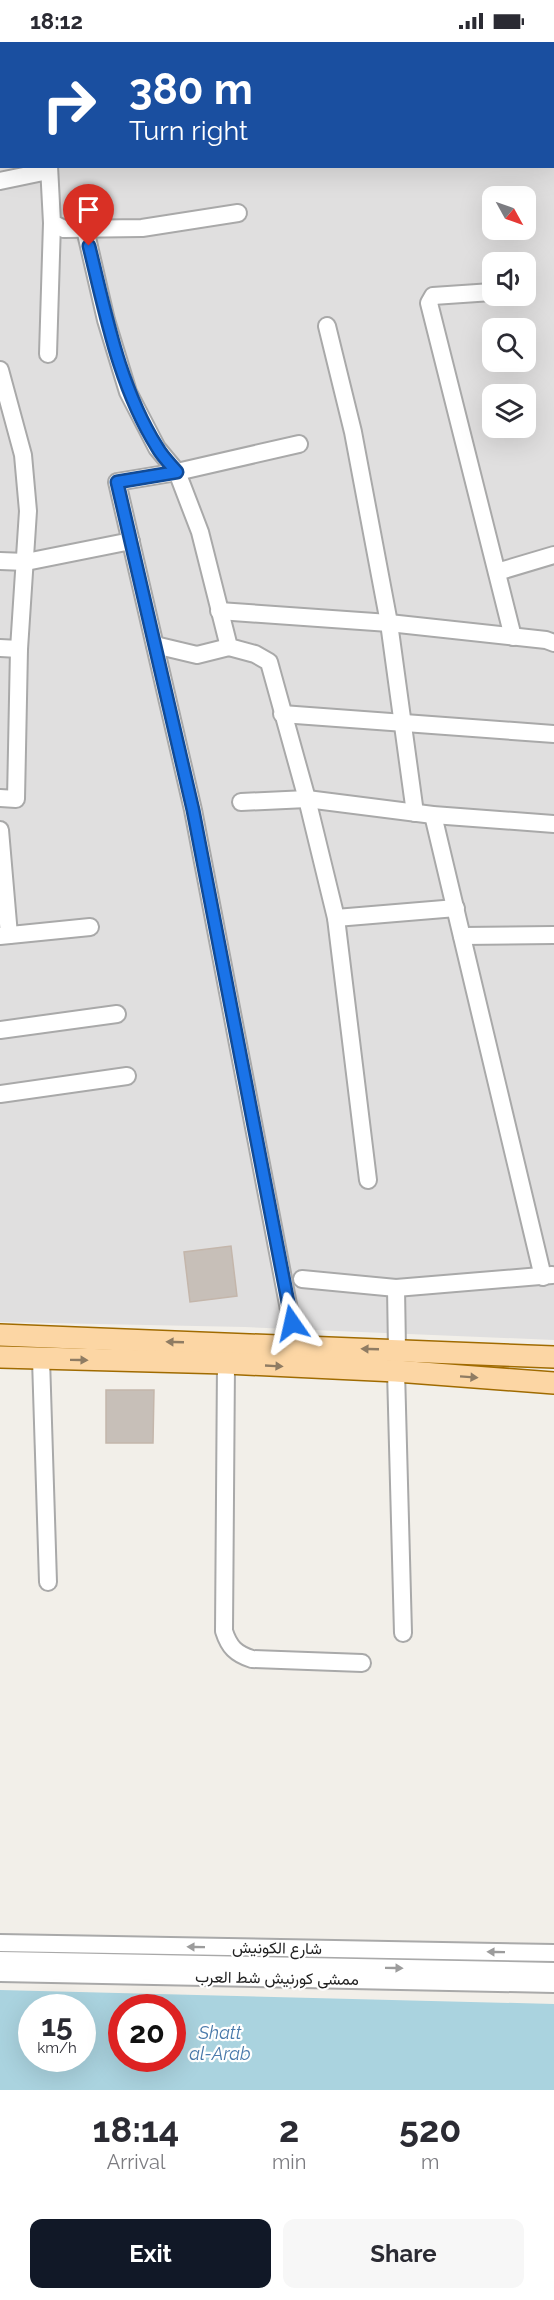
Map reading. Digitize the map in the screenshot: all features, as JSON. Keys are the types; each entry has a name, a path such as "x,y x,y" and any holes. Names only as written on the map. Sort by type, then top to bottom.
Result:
{"main road":[{"path":"0,1335 554,1357"},
{"path":"0,1357 226,1363 396,1371 554,1383"}],"street":[{"path":"0,181 49,169 52,223 48,354"},
{"path":"52,223 64,230 142,228 238,213"},
{"path":"85,229 106,320 128,392 157,448 177,472 200,532 229,648"},
{"path":"482,293 433,296 429,303 513,637"},
{"path":"327,326 353,432 389,623 416,813"},
{"path":"0,370 23,455 28,511 19,649 16,799 0,798"},
{"path":"296,1346 193,810 117,482 177,472 299,444"},
{"path":"0,561 26,562 131,541"},
{"path":"497,573 554,555"},
{"path":"219,611 389,623 546,640 554,643"},
{"path":"155,645 197,655 229,648 255,654 269,662 307,799 336,918 368,1180"},
{"path":"0,648 19,649"},
{"path":"282,714 554,734"},
{"path":"241,802 307,799 433,815 554,824"},
{"path":"302,1279 396,1288 548,1276 433,815"},
{"path":"0,830 4,935 90,927"},
{"path":"336,918 456,908"},
{"path":"462,936 554,934"},
{"path":"0,1030 117,1014"},
{"path":"0,1094 127,1076"},
{"path":"396,1288 398,1350"},
{"path":"41,1359 48,1582"},
{"path":"226,1363 225,1631 227,1641 242,1656 252,1659 362,1663"},
{"path":"396,1371 403,1633"},
{"name":"شارع الكونيش","path":"0,1943 554,1953"},
{"name":"شارع الكونيش","path":"0,1960 554,1971"},
{"name":"ممشى كورنيش شط العرب","path":"0,1973 554,1984"}],"shaded area":[{"path":"0,168 554,168 554,1340 245,1327 0,1322"}],"water":[{"name":"Shatt al-Arab","path":"0,1990 158,1994 108,1994 108,2072 186,2072 186,1995 554,2004 554,2090 0,2090"}],"building":[{"path":"231,1246 237,1296 190,1302 184,1252"},
{"path":"106,1390 154,1390 153,1443 106,1443"}],"route":[{"path":"89,246 106,320 128,392 157,448 177,472 117,482 193,810 292,1323"}]}
